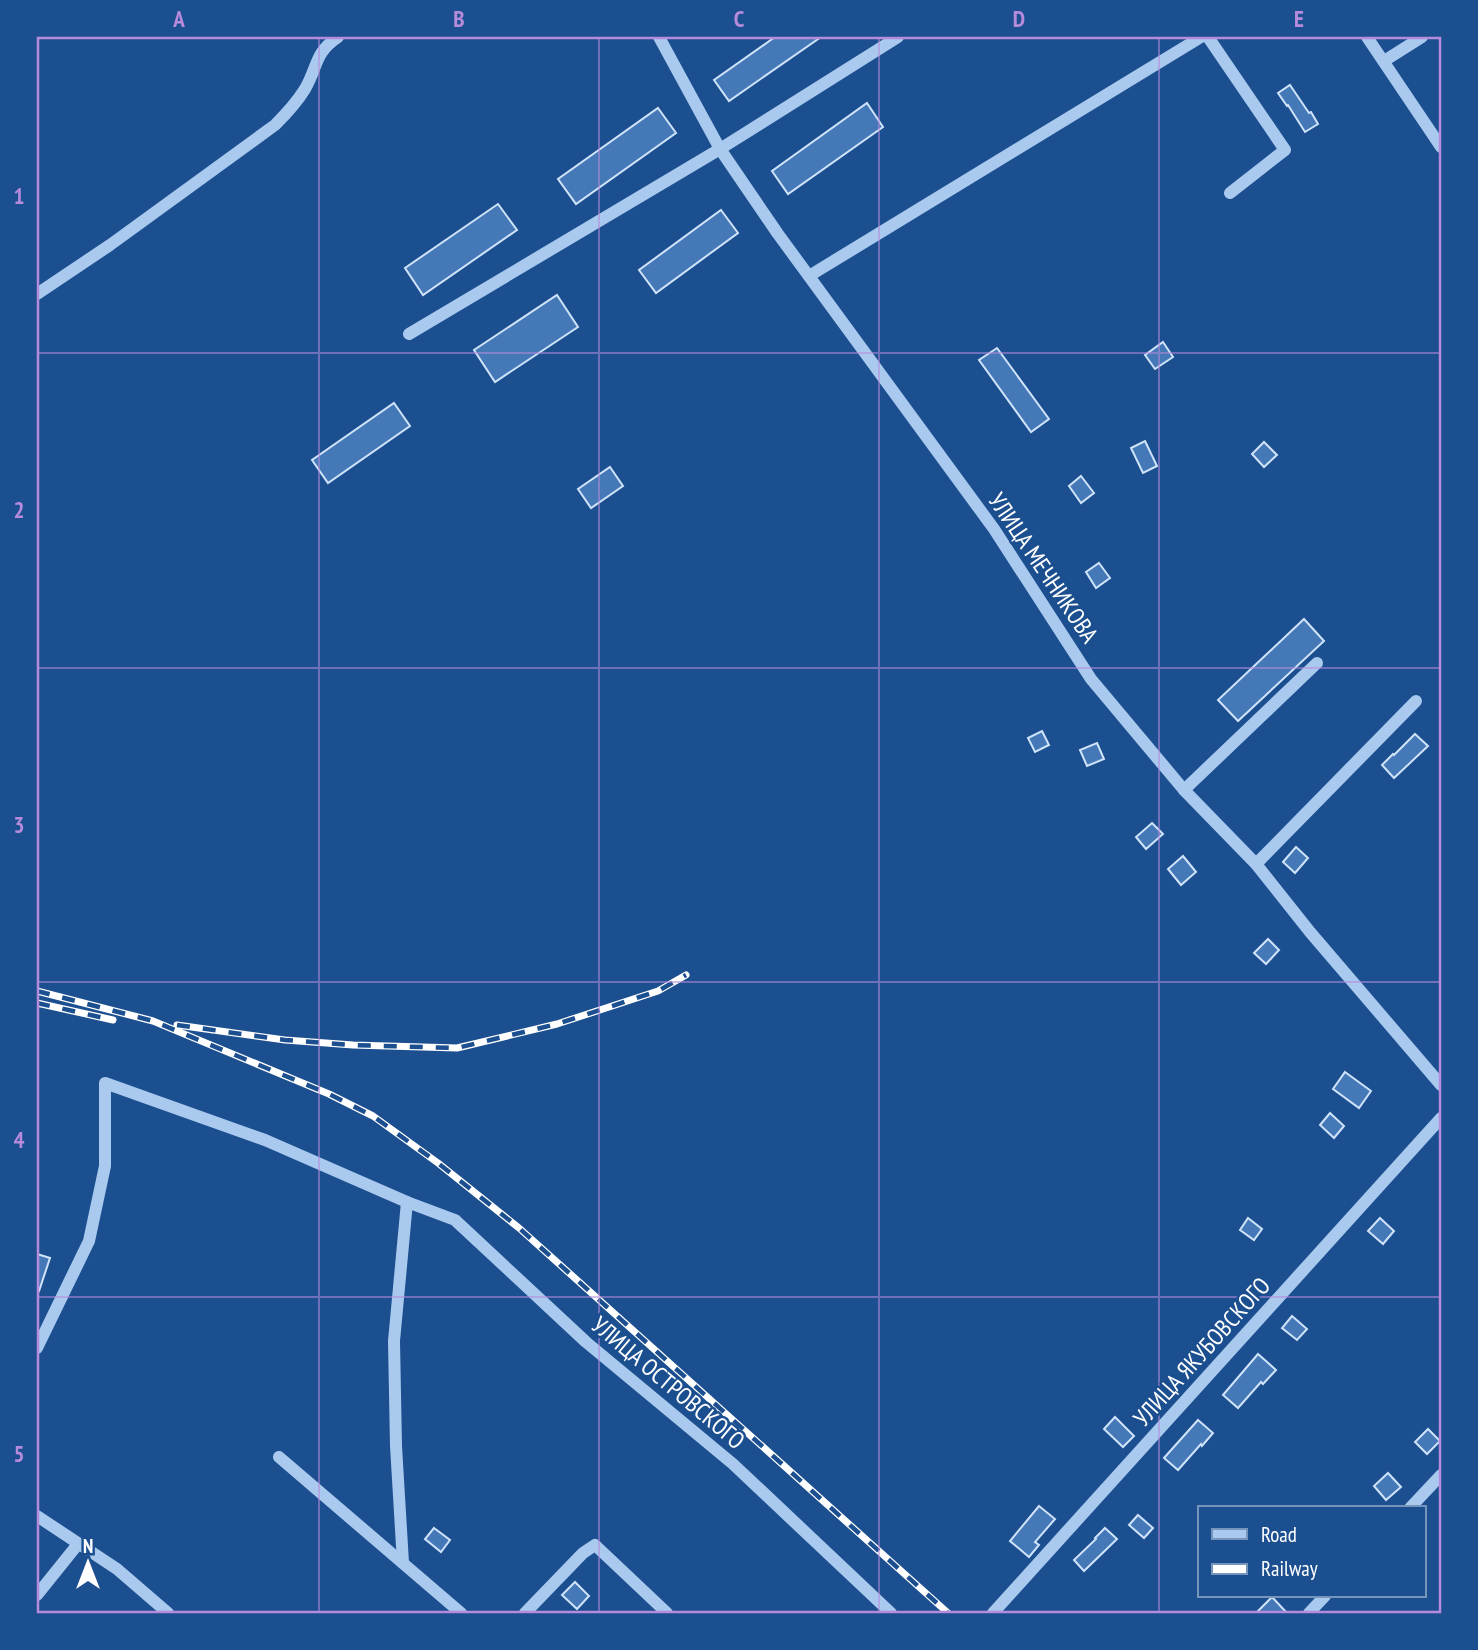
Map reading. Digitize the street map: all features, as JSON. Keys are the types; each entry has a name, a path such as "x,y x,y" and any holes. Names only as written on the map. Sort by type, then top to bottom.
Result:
{"street":[{"path":"37,295 275,125 306,88 326,45 338,37"},
{"name":"УЛИЦА МЕЧНИКОВА","path":"659,37 720,149 778,234 994,529 1091,678 1184,790 1256,864 1310,932 1441,1085"},
{"path":"409,334 720,149 898,37"},
{"path":"809,276 1201,37"},
{"path":"1208,37 1285,150 1230,193"},
{"path":"1367,37 1441,147"},
{"path":"1384,61 1422,37"},
{"path":"1184,790 1317,663"},
{"path":"1256,864 1416,701"},
{"name":"УЛИЦА ОСТРОВСКОГО","path":"37,1348 89,1241 104,1166 105,1083 265,1140 455,1220 586,1342 733,1464 891,1613"},
{"name":"УЛИЦА ЯКУБОВСКОГО","path":"993,1613 1441,1118"},
{"path":"403,1563 396,1446 394,1341 407,1202"},
{"path":"279,1457 458,1613"},
{"path":"1412,1506 1441,1475"},
{"path":"37,1516 117,1569 168,1613"},
{"path":"37,1595 78,1544"},
{"path":"525,1613 583,1553 595,1545 667,1613"},
{"path":"1309,1613 1323,1598"}],"building":[{"path":"775,37 821,37 729,101 714,80"},
{"path":"1290,85 1318,124 1305,132 1278,93"},
{"path":"867,103 883,127 788,194 772,171"},
{"path":"658,108 676,133 576,204 558,179"},
{"path":"498,204 517,230 423,295 405,268"},
{"path":"721,210 738,233 656,293 639,270"},
{"path":"557,295 578,327 495,382 474,350"},
{"path":"1163,342 1173,357 1155,369 1145,355"},
{"path":"997,348 1049,419 1031,432 979,360"},
{"path":"394,403 410,426 328,483 312,460"},
{"path":"1145,441 1157,466 1143,473 1131,448"},
{"path":"1264,442 1277,455 1264,467 1252,454"},
{"path":"610,467 623,486 591,508 578,489"},
{"path":"1081,476 1094,493 1081,503 1069,486"},
{"path":"1099,563 1110,578 1096,588 1086,572"},
{"path":"1304,619 1324,641 1238,721 1218,700"},
{"path":"1042,731 1049,745 1035,752 1028,738"},
{"path":"1415,734 1428,746 1394,778 1382,765"},
{"path":"1097,743 1104,759 1087,766 1080,750"},
{"path":"1152,823 1163,834 1146,849 1136,837"},
{"path":"1296,847 1308,858 1295,873 1283,862"},
{"path":"1183,856 1196,872 1181,885 1168,869"},
{"path":"1268,939 1279,950 1266,964 1254,953"},
{"path":"1345,1072 1371,1091 1359,1108 1333,1089"},
{"path":"1330,1113 1344,1126 1334,1138 1320,1125"},
{"path":"1248,1218 1262,1229 1254,1240 1240,1230"},
{"path":"1380,1218 1394,1231 1383,1244 1368,1231"},
{"path":"37,1254 50,1258 39,1291 37,1290"},
{"path":"1292,1316 1307,1329 1297,1340 1282,1328"},
{"path":"1258,1354 1276,1370 1263,1384 1261,1382 1238,1408 1223,1395"},
{"path":"1115,1417 1134,1436 1123,1447 1104,1429"},
{"path":"1198,1420 1213,1433 1178,1470 1164,1458"},
{"path":"1428,1429 1440,1441 1427,1454 1415,1442"},
{"path":"1388,1473 1401,1487 1386,1500 1374,1486"},
{"path":"1039,1506 1055,1519 1035,1542 1039,1545 1029,1557 1010,1541"},
{"path":"1138,1515 1153,1528 1144,1538 1129,1525"},
{"path":"434,1528 450,1540 441,1552 425,1539"},
{"path":"1105,1528 1117,1539 1084,1571 1074,1560"},
{"path":"575,1582 589,1596 577,1609 562,1595"},
{"path":"1273,1598 1287,1613 1256,1613"}],"railway":[{"path":"177,1025 285,1040 457,1048 557,1024 658,991 686,975"},
{"path":"37,991 153,1021 329,1094 373,1116 438,1163 519,1228 948,1613"},
{"path":"37,1003 113,1020"}]}
